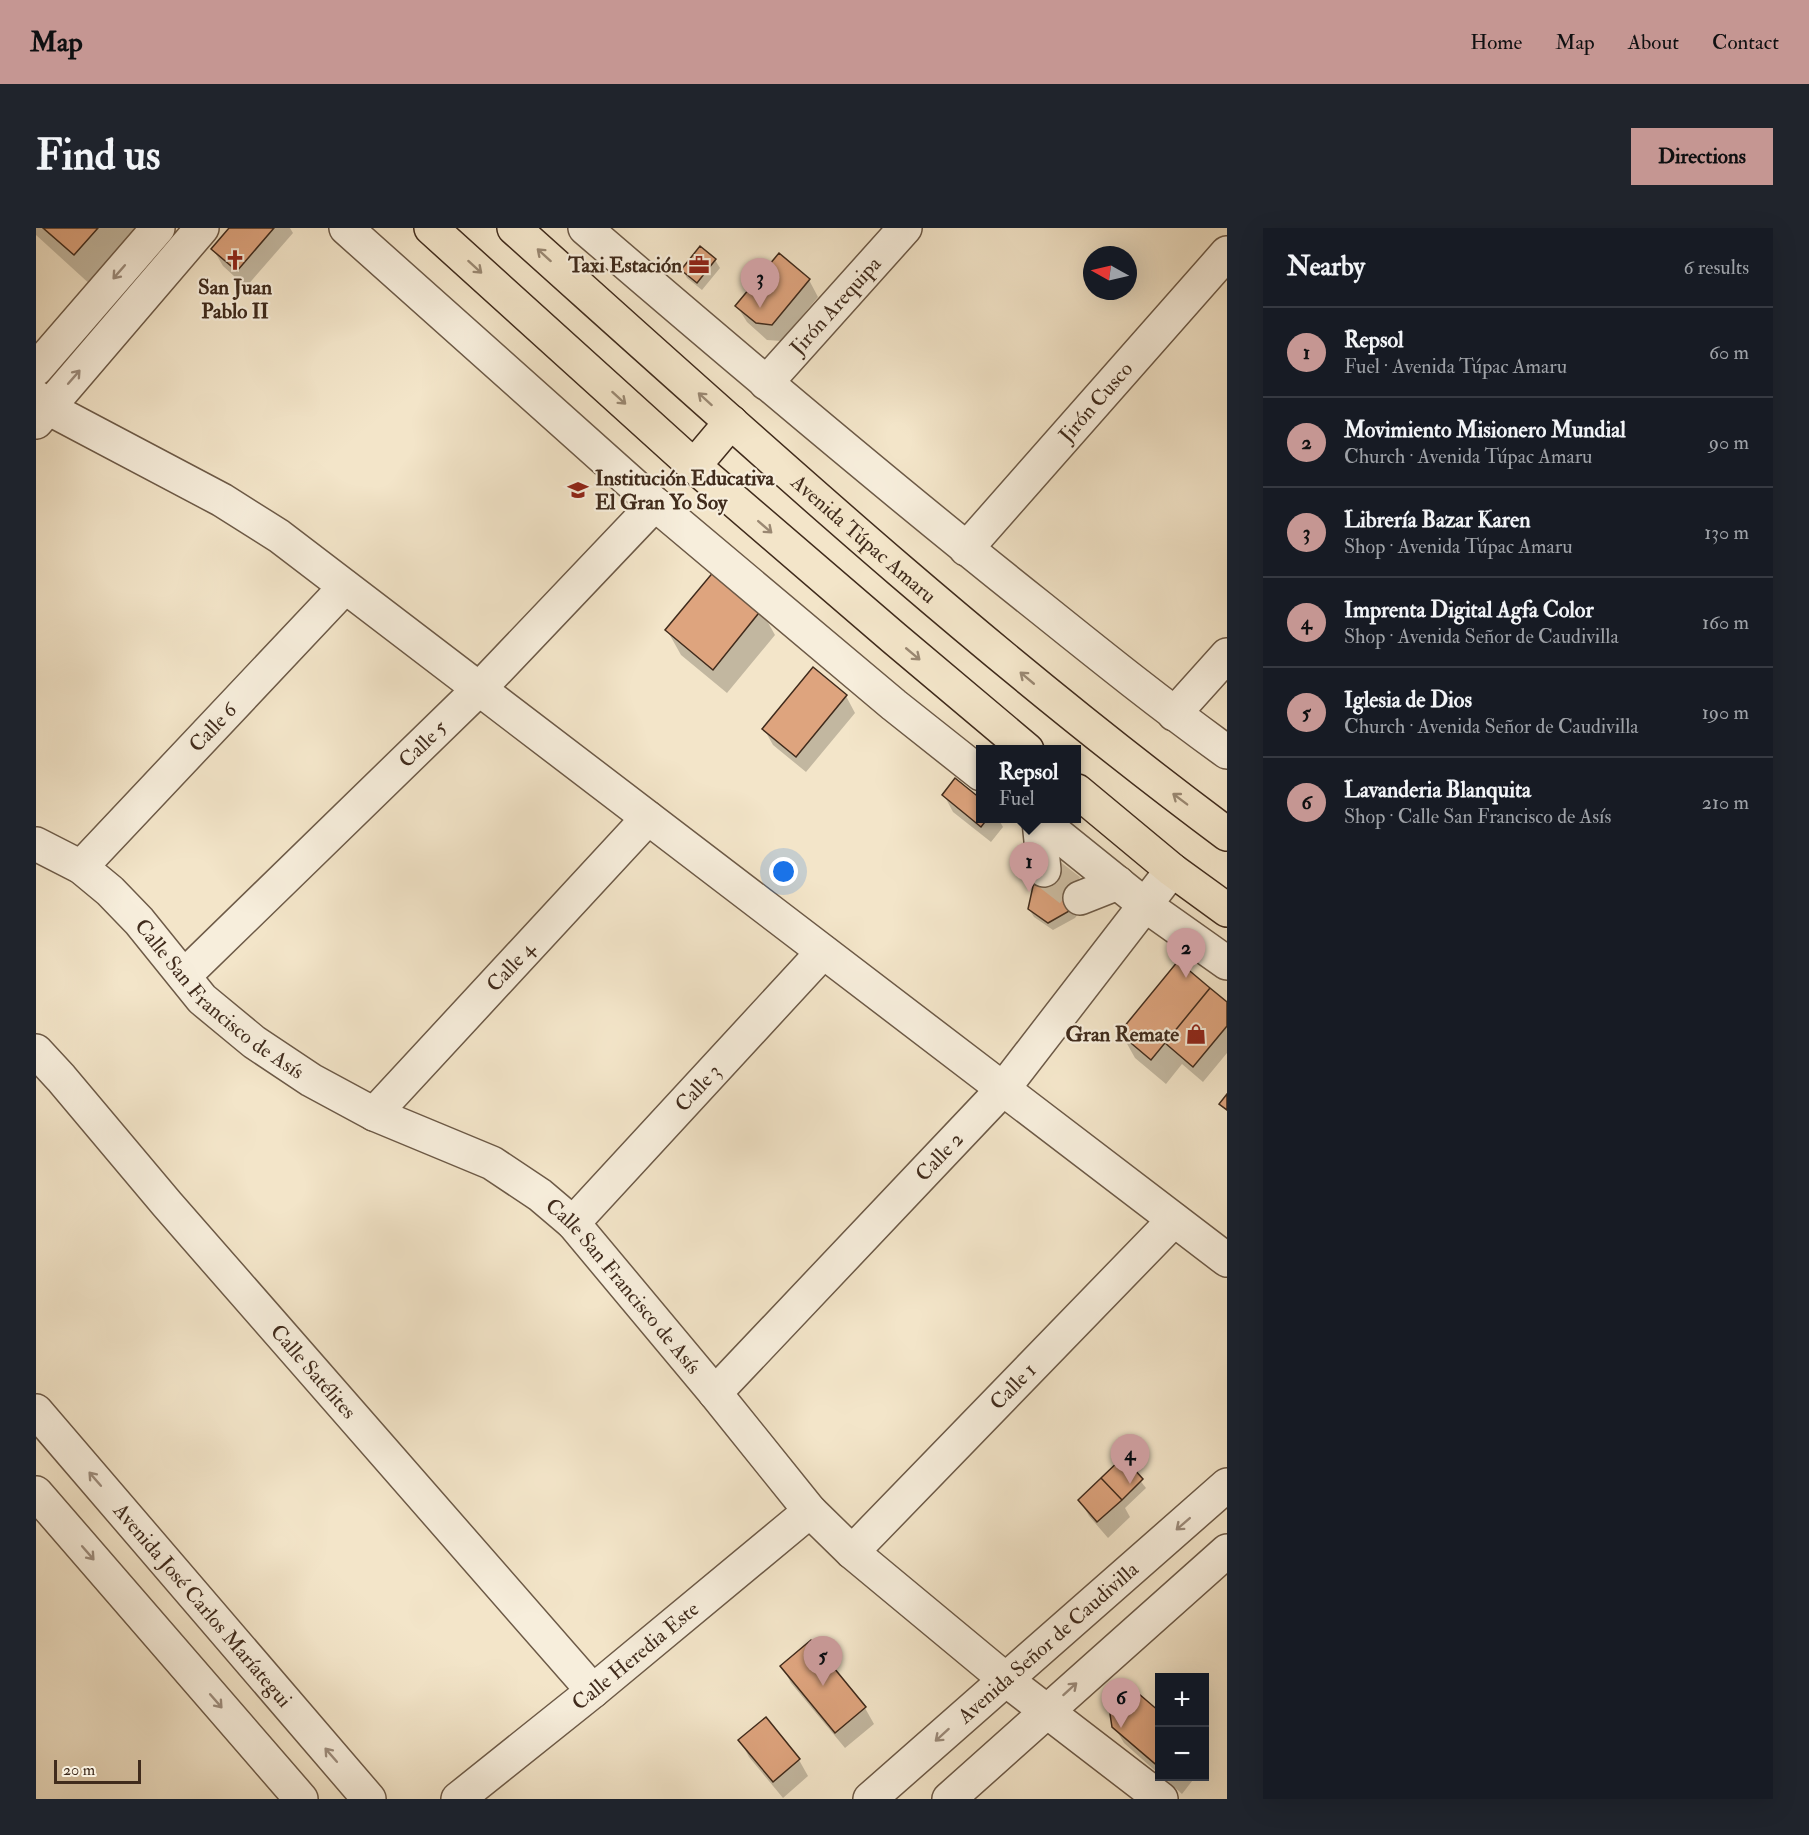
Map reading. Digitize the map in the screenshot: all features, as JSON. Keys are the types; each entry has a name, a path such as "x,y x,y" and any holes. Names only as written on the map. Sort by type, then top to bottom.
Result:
{"highway":[{"path":"431,228 694,466 1021,745"},
{"name":"Avenida Túpac Amaru","path":"514,228 731,422 1029,681 1133,764 1227,834"},
{"path":"694,466 731,422"},
{"path":"1081,794 1172,870 1227,910"}],"street":[{"path":"36,369 158,228"},
{"path":"202,228 40,409 222,501 279,536 1227,1260"},
{"path":"346,228 655,504 894,705 976,770"},
{"path":"585,228 766,383 966,549 1174,714 1227,752"},
{"name":"Jirón Arequipa","path":"766,383 905,228"},
{"name":"Jirón Cusco","path":"966,549 1227,253"},
{"name":"Calle 5","path":"184,976 479,689 655,504"},
{"name":"Calle 6","path":"81,867 345,587"},
{"path":"1174,714 1227,655"},
{"name":"Calle 4","path":"374,1114 648,818"},
{"path":"1038,823 1044,870"},
{"path":"1042,823 1145,905 1227,963"},
{"name":"Calle San Francisco de Asís","path":"36,844 81,867 110,891 139,921 202,999 254,1042 311,1080 374,1114 492,1163 540,1195 573,1223 810,1511 852,1552 1005,1679 1161,1799"},
{"name":"Calle 2","path":"715,1393 1003,1089 1172,870"},
{"path":"1080,898 1118,883"},
{"name":"Calle 3","path":"573,1223 823,952"},
{"name":"Calle Satélites","path":"36,1051 593,1691"},
{"name":"Calle 1","path":"852,1552 1174,1220"},
{"name":"Avenida José Carlos Maríategui","path":"36,1412 369,1799"},
{"name":"Avenida Señor de Caudivilla","path":"870,1799 1227,1485"},
{"path":"36,1493 301,1799"},
{"name":"Calle Heredia Este","path":"458,1799 593,1691 810,1511"},
{"path":"949,1799 1227,1551"}],"building":[{"path":"43,228 98,228 74,255"},
{"name":"San Juan Pablo II","path":"229,228 274,228 237,271 211,249"},
{"name":"Taxi Estación","path":"700,246 716,259 697,283 681,270"},
{"path":"779,253 810,279 772,325 756,323 735,306"},
{"path":"715,570 762,609 713,670 665,630"},
{"path":"813,667 847,695 796,757 762,729"},
{"path":"955,778 976,795 976,823 942,795"},
{"path":"1050,862 1085,890 1071,910 1048,923 1028,909 1033,886"},
{"path":"1178,961 1210,988 1151,1060 1119,1033"},
{"name":"Gran Remate","path":"1210,988 1227,1002 1227,1026 1193,1067 1165,1043"},
{"path":"1227,1094 1227,1110 1219,1104"},
{"path":"1123,1457 1143,1479 1122,1500 1101,1478"},
{"path":"1101,1478 1122,1500 1097,1522 1078,1500"},
{"path":"811,1640 866,1707 835,1733 780,1666"},
{"path":"1132,1688 1155,1708 1155,1764 1112,1727 1110,1714"},
{"path":"766,1717 800,1759 773,1782 738,1740"}],"tunnel":[{"path":"1044,870 1080,898"}],"place":[{"name":"San Juan Pablo II","path":"235,260"},
{"name":"Taxi Estación","path":"699,265"},
{"name":"Librería Bazar Karen","path":"760,308"},
{"name":"Institución Educativa El Gran Yo Soy","path":"578,490"},
{"name":"Repsol","path":"1029,892"},
{"name":"Movimiento Misionero Mundial","path":"1186,978"},
{"name":"Gran Remate","path":"1196,1034"},
{"name":"Imprenta Digital Agfa Color","path":"1130,1484"},
{"name":"Iglesia de Dios","path":"823,1686"},
{"name":"Lavanderia Blanquita","path":"1121,1728"}]}
